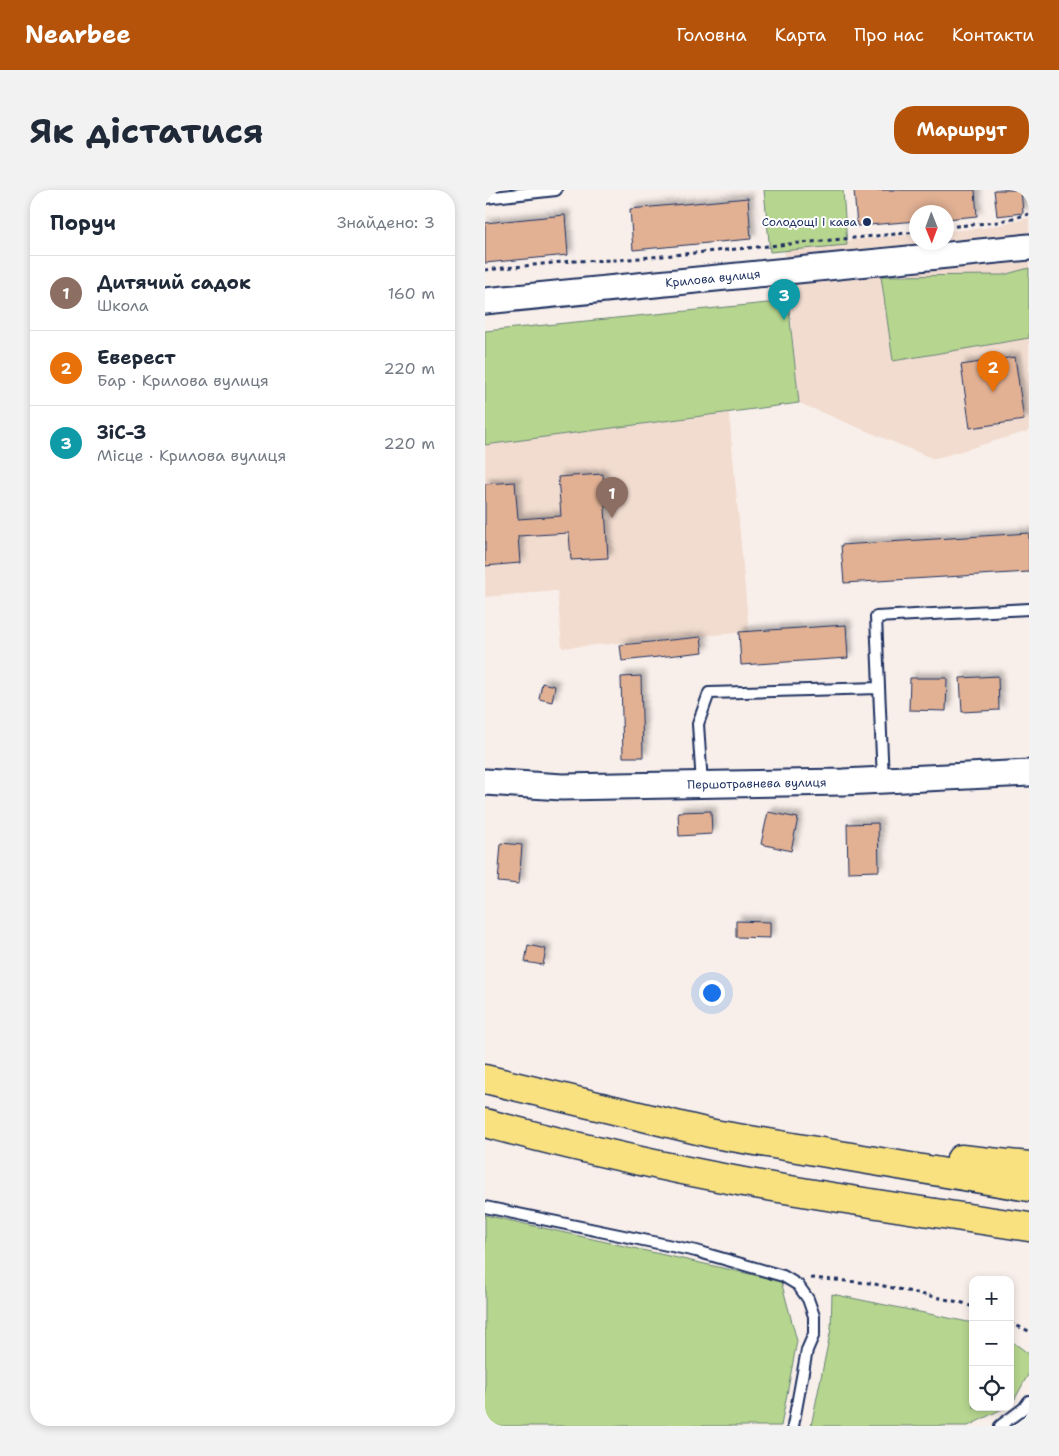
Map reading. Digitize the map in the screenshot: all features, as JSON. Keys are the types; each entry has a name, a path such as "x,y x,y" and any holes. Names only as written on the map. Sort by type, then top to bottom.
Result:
{"highway":[{"path":"485,1079 714,1134 1029,1187"},
{"path":"485,1123 567,1145 743,1182 892,1207 1029,1227"},
{"path":"714,1134 1029,1166"}],"street":[{"name":"Крилова вулиця","path":"485,301 1029,247"},
{"name":"Першотравнева вулиця","path":"485,782 562,787 843,782 1029,772"}],"lane":[{"path":"485,198 556,190"},
{"path":"883,780 876,617 1029,609"},
{"path":"702,784 698,724 709,693 879,688"},
{"path":"485,1206 696,1251 783,1276 797,1285 808,1299 814,1316 813,1334 807,1350 793,1426"},
{"path":"1000,1426 1024,1408 1029,1401"}],"path":[{"path":"954,226 997,222 1029,214"},
{"path":"485,270 572,261 618,260 909,233"},
{"path":"783,1276 870,1282 969,1305"},
{"path":"1014,1325 1029,1331"}],"shaded area":[{"path":"1029,218 1029,268 1003,275 881,276 893,361 1029,338 1029,431 934,459 799,403 784,247 909,235 909,250 954,250 954,230 984,228"},
{"path":"729,413 749,632 562,648 557,591 485,597 485,445"}],"green space":[{"path":"764,190 843,190 847,245 770,252"},
{"path":"1029,268 1029,338 893,361 881,276 1003,275"},
{"path":"788,301 799,403 485,445 485,331"},
{"path":"485,1215 781,1281 797,1341 781,1426 485,1426"},
{"path":"832,1294 969,1322 969,1411 998,1411 968,1426 811,1426 831,1329"},
{"path":"1014,1343 1029,1354 1029,1373 1014,1400"}],"building":[{"path":"854,190 975,190 977,216 954,218 954,205 909,205 909,222 857,226"},
{"path":"994,190 1021,190 1023,213 997,216"},
{"path":"748,198 751,239 633,250 630,209"},
{"path":"565,215 568,255 485,263 485,223"},
{"path":"1015,357 1024,420 970,428 961,365"},
{"path":"603,474 608,558 571,560 569,533 518,536 520,563 485,566 485,484 515,482 518,519 561,516 558,477"},
{"path":"1029,533 1029,572 844,583 841,545"},
{"path":"846,625 848,658 741,665 739,632"},
{"path":"701,637 703,652 622,661 620,645"},
{"path":"641,676 643,757 623,757 621,677"},
{"path":"998,676 999,710 962,712 960,678"},
{"path":"910,678 947,678 946,711 909,710"},
{"path":"542,683 555,686 552,702 539,699"},
{"path":"711,811 712,834 679,836 678,812"},
{"path":"768,812 798,818 791,851 761,844"},
{"path":"878,823 879,871 848,872 847,824"},
{"path":"501,843 522,845 519,884 498,882"},
{"path":"736,921 770,922 770,938 736,937"},
{"path":"528,945 546,949 543,965 525,962"}],"place":[{"name":"Солодощі і кава","path":"867,222"},
{"name":"ЗіС-3","path":"784,320"},
{"name":"Еверест","path":"993,392"},
{"name":"Дитячий садок","path":"612,518"}]}
